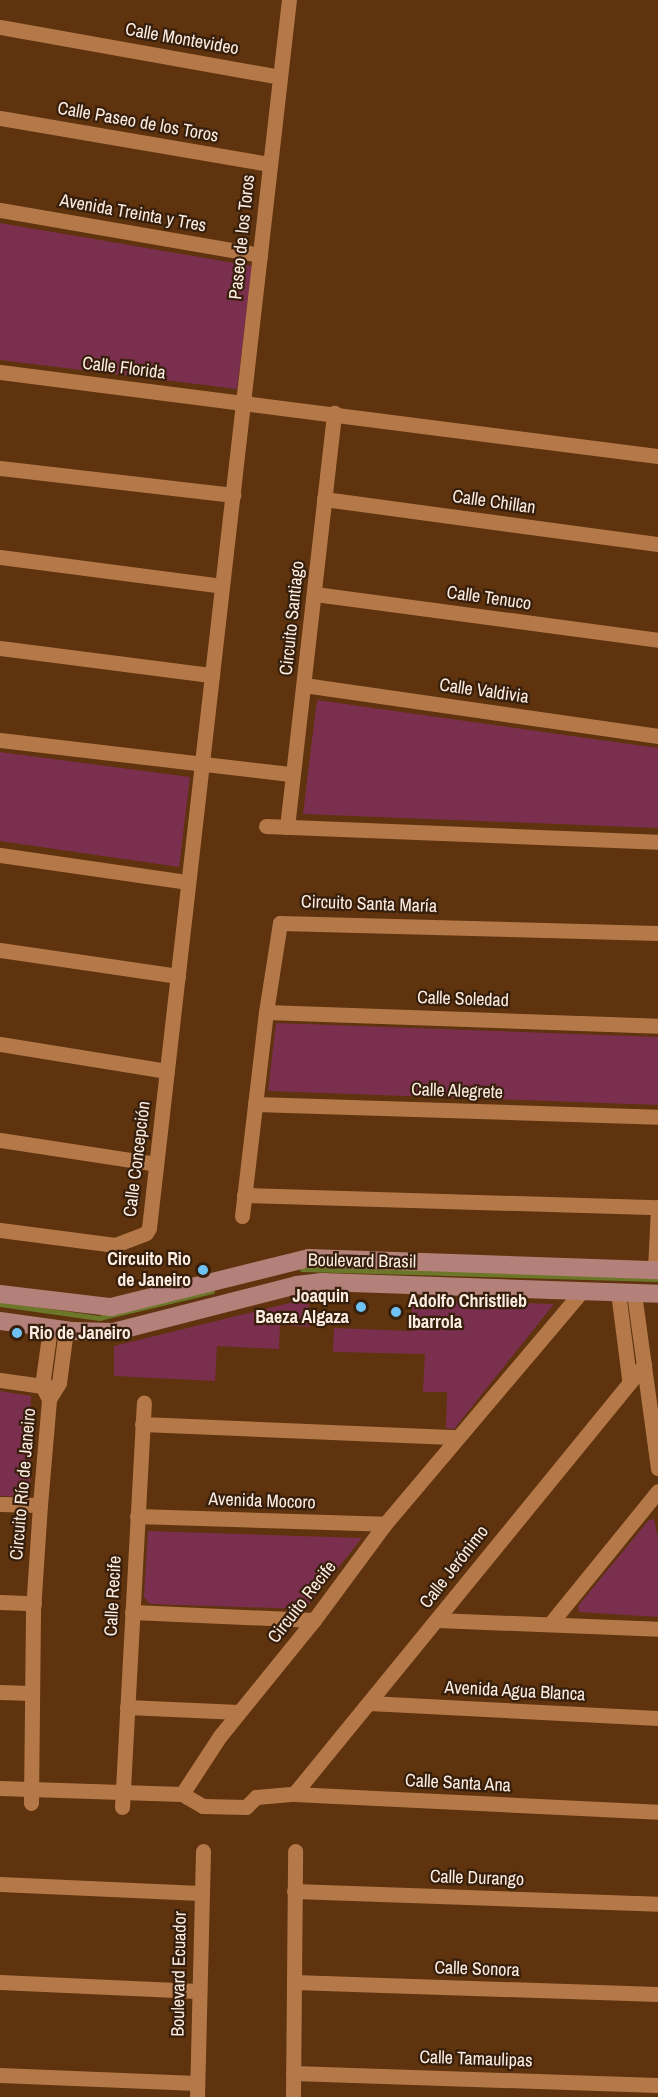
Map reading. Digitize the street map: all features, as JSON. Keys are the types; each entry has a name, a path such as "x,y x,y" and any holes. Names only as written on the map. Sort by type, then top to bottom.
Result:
{"main road":[{"name":"Boulevard Brasil","path":"0,1294 111,1307 309,1258 656,1270"},
{"name":"Boulevard Brasil","path":"0,1321 58,1329 113,1332 308,1283 658,1294"}],"street":[{"path":"280,77 289,0"},
{"name":"Calle Montevideo","path":"0,27 280,77"},
{"name":"Paseo de los Toros","path":"243,402 280,77"},
{"name":"Calle Paseo de los Toros","path":"0,118 270,164"},
{"name":"Avenida Treinta y Tres","path":"0,210 260,255"},
{"name":"Calle Florida","path":"0,372 243,402"},
{"path":"0,648 212,675 243,402 658,456"},
{"name":"Circuito Santiago","path":"287,827 291,774 315,594 334,413"},
{"path":"0,468 232,495"},
{"name":"Calle Chillan","path":"324,499 658,544"},
{"path":"0,557 222,586"},
{"name":"Calle Tenuco","path":"315,594 658,640"},
{"name":"Calle Concepción","path":"0,1230 115,1245 146,1233 167,1071 200,764 212,675"},
{"name":"Calle Valdivia","path":"304,685 658,736"},
{"path":"0,740 291,774"},
{"path":"266,826 658,842"},
{"path":"0,855 188,882"},
{"name":"Circuito Santa María","path":"242,1216 276,932 280,923 289,921 658,933"},
{"path":"0,950 177,976"},
{"name":"Calle Soledad","path":"266,1012 658,1026"},
{"path":"0,1044 167,1071"},
{"name":"Calle Alegrete","path":"255,1104 658,1117"},
{"path":"0,1140 156,1164"},
{"path":"244,1195 658,1207 656,1270"},
{"name":"Circuito Recife","path":"182,1794 239,1712 314,1620 385,1524 582,1291"},
{"path":"626,1293 644,1365 658,1468"},
{"path":"626,1293 629,1378"},
{"path":"49,1391 58,1329"},
{"name":"Calle Jerónimo","path":"294,1794 437,1620 629,1378 644,1365"},
{"name":"Circuito Río de Janeiro","path":"0,1380 49,1391 34,1604 31,1796"},
{"name":"Calle Recife","path":"123,1799 144,1403"},
{"path":"142,1424 457,1437"},
{"path":"550,1624 658,1491"},
{"path":"0,1503 40,1505"},
{"name":"Avenida Mocoro","path":"137,1516 385,1524"},
{"path":"0,1602 34,1604"},
{"path":"132,1612 314,1620"},
{"path":"437,1620 658,1629"},
{"path":"0,1692 31,1692"},
{"name":"Avenida Agua Blanca","path":"369,1703 658,1718"},
{"path":"128,1707 239,1712"},
{"path":"0,1788 31,1796 123,1799 182,1794"},
{"name":"Calle Santa Ana","path":"182,1794 203,1806 246,1807 256,1797 294,1794 658,1812"},
{"name":"Boulevard Ecuador","path":"197,2090 200,1893 203,1851"},
{"path":"293,2097 295,1851"},
{"path":"0,1884 200,1893"},
{"name":"Calle Durango","path":"294,1891 658,1905"},
{"path":"0,1982 198,1991"},
{"name":"Calle Sonora","path":"294,1982 658,1995"},
{"name":"Calle Tamaulipas","path":"293,2073 658,2085"},
{"path":"0,2074 197,2090"}],"shaded area":[{"path":"0,223 252,266 237,389 0,360"},
{"path":"317,700 658,748 658,828 303,814"},
{"path":"0,752 190,777 179,867 0,841"},
{"path":"276,1023 658,1037 658,1105 268,1091"},
{"path":"306,1299 310,1308 310,1327 280,1325 279,1349 217,1346 215,1381 114,1376 114,1346"},
{"path":"412,1299 554,1304 454,1429 446,1428 447,1392 423,1392 425,1354 333,1352 334,1328 411,1331"},
{"path":"0,1391 31,1396 30,1497 0,1496"},
{"path":"654,1519 658,1538 658,1617 579,1612 578,1606 649,1520"},
{"path":"148,1531 362,1538 305,1609 150,1604 144,1597"}],"waterway":[{"path":"302,1269 658,1279"},
{"path":"0,1304 99,1318 212,1291"}],"place":[{"name":"Circuito Rio de Janeiro","path":"203,1270"},
{"name":"Joaquin Baeza Algaza","path":"361,1307"},
{"name":"Adolfo Christlieb Ibarrola","path":"396,1312"},
{"name":"Rio de Janeiro","path":"17,1333"}]}
